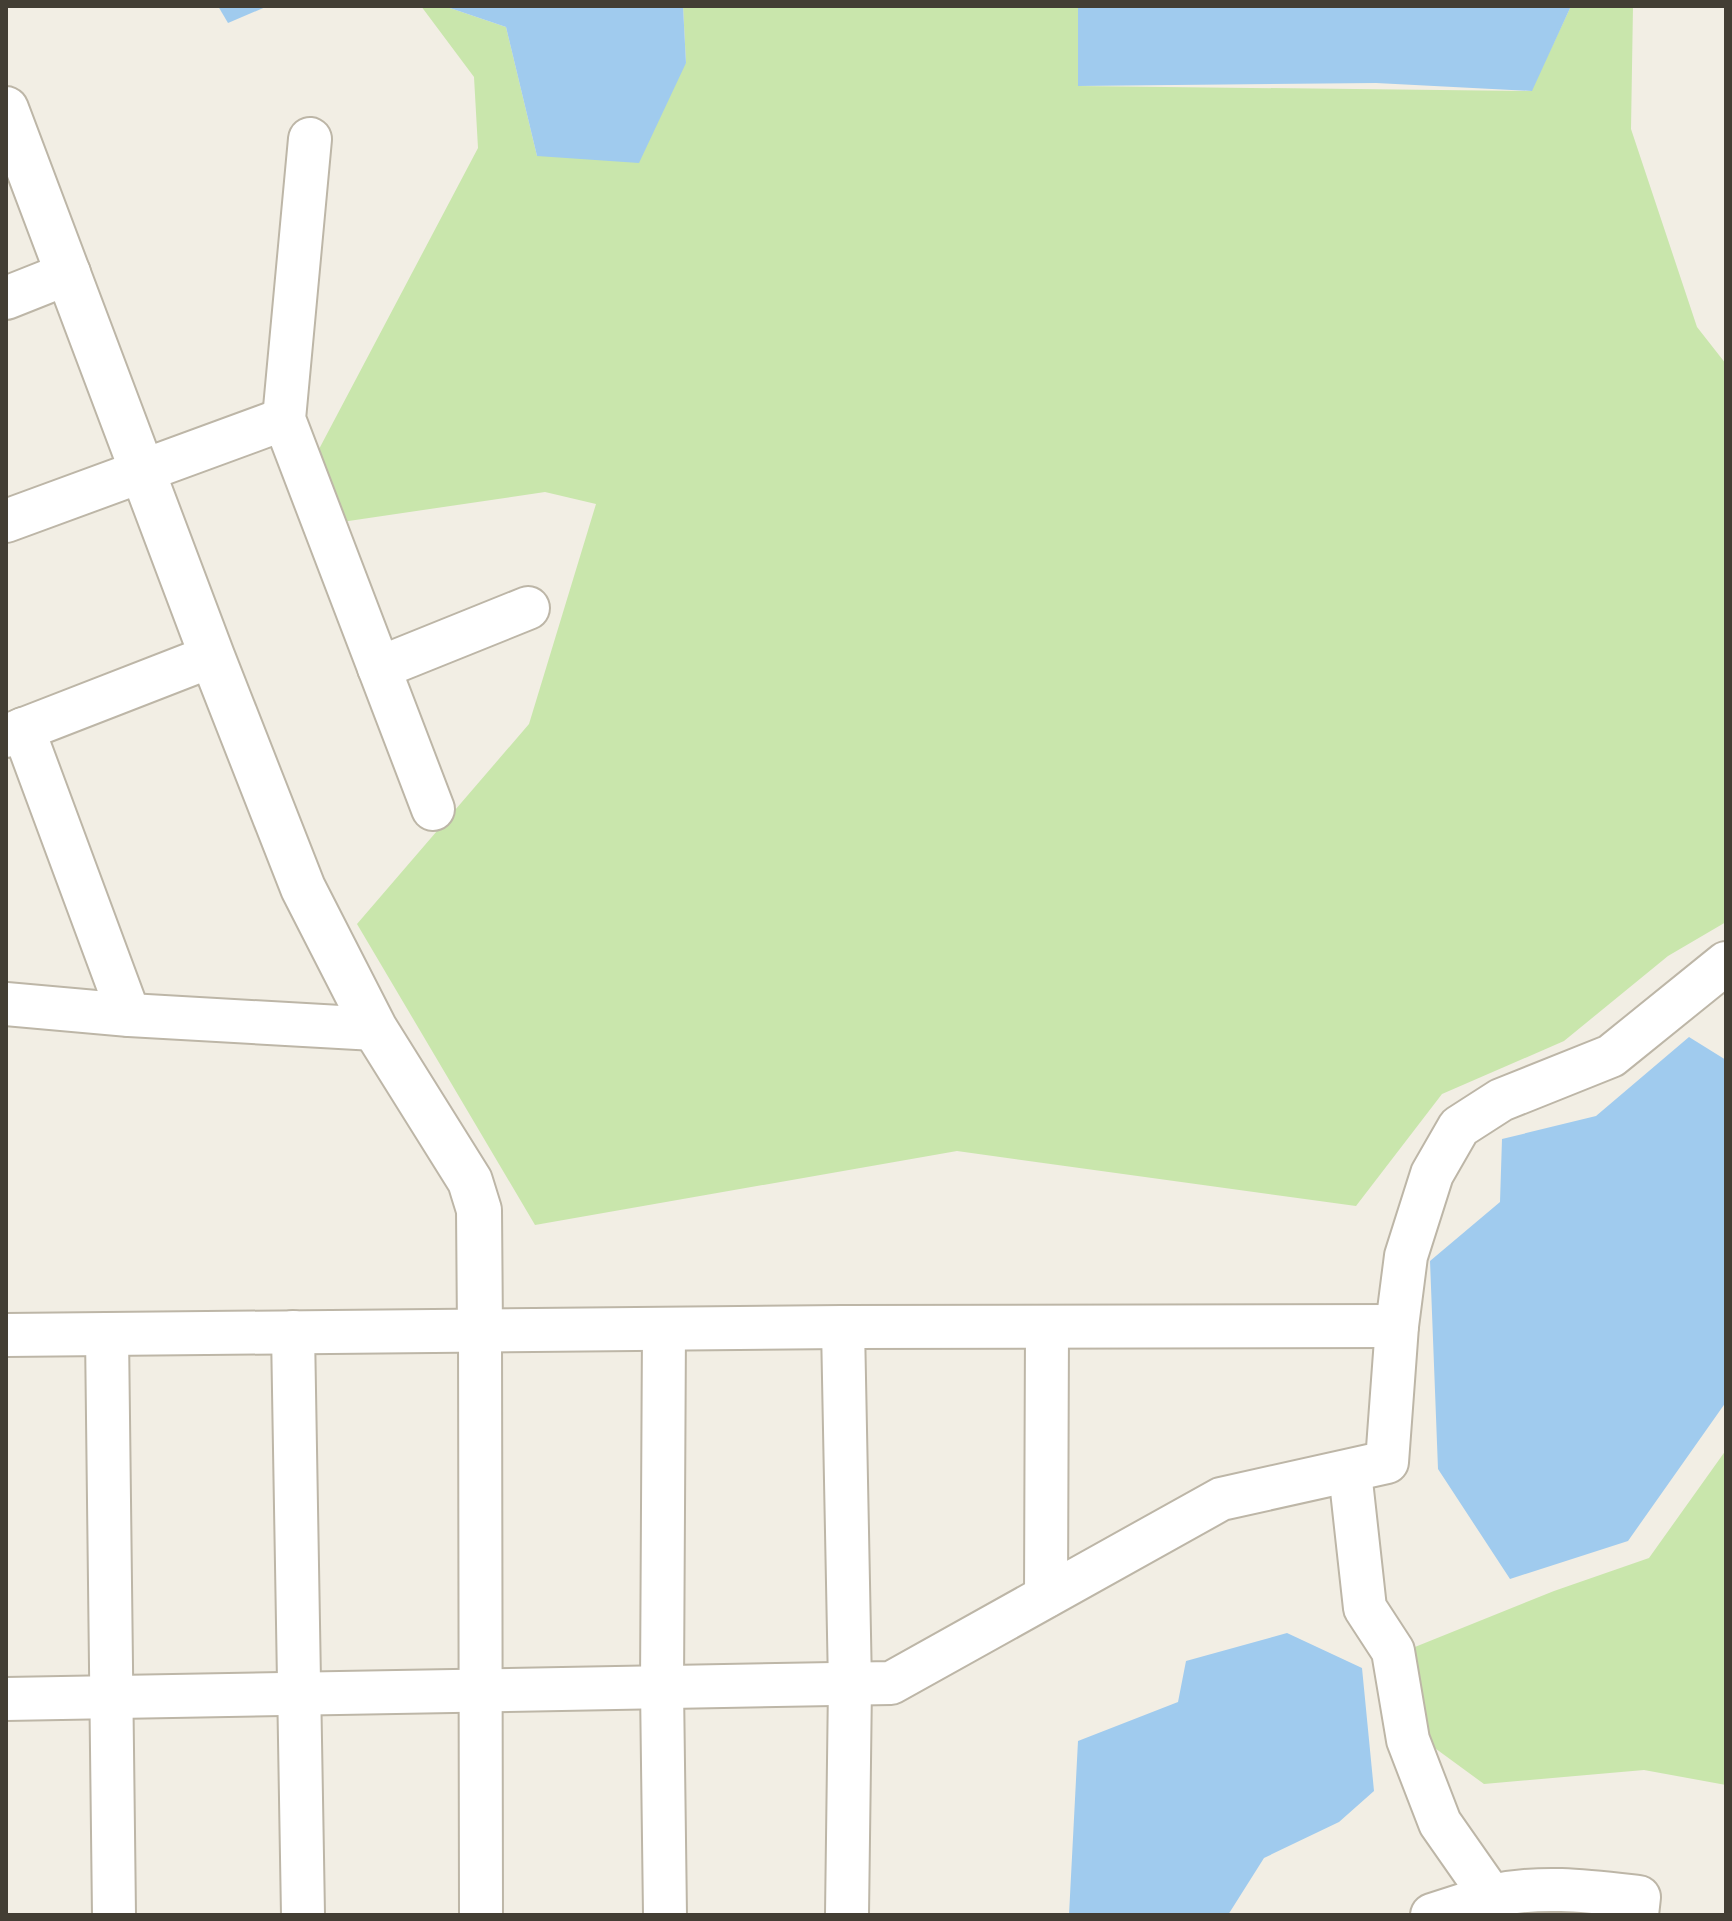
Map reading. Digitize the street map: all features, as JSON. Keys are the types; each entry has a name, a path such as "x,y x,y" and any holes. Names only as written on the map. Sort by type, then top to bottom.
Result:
{"street":[{"path":"6,109 303,888 375,1029 470,1181 479,1210 481,1915"},
{"path":"310,139 284,419 433,809"},
{"path":"6,298 69,273"},
{"path":"6,521 284,419"},
{"path":"379,668 528,608"},
{"path":"129,1015 14,733 212,656"},
{"path":"6,1699 891,1683 1221,1499 1387,1462 1397,1326 1406,1256 1432,1174 1459,1127 1501,1100 1611,1056 1726,963"},
{"path":"6,1004 129,1015 375,1029"},
{"path":"6,1335 843,1327 1397,1326"},
{"path":"843,1327 850,1685 847,1915"},
{"path":"1046,1596 1047,1328"},
{"path":"664,1329 662,1688 665,1915"},
{"path":"293,1332 303,1915"},
{"path":"107,1334 114,1915"},
{"path":"1350,1472 1365,1608 1393,1651 1408,1740 1440,1823 1491,1906"},
{"path":"1432,1915 1491,1906 1522,1889 1557,1888 1639,1897 1637,1915"}],"green space":[{"path":"421,6 444,6 506,27 537,156 686,63 683,6 1078,6 1079,86 1531,91 1571,6 1633,6 1631,129 1697,327 1726,364 1726,922 1668,956 1564,1041 1442,1094 1356,1206 957,1151 535,1225 357,924 529,724 596,504 545,492 335,523 318,451 478,148 474,77"},
{"path":"1726,1450 1726,1785 1644,1770 1484,1784 1417,1735 1400,1653 1554,1591 1649,1558"}],"water":[{"path":"218,6 268,6 228,23"},
{"path":"444,6 683,6 686,63 639,163 537,156 506,27"},
{"path":"1078,6 1571,6 1532,91 1376,83 1078,86"},
{"path":"1689,1037 1726,1060 1726,1402 1628,1541 1510,1579 1438,1469 1430,1261 1500,1202 1502,1139 1596,1116"},
{"path":"1287,1633 1362,1668 1374,1791 1339,1822 1264,1858 1228,1915 1069,1915 1078,1741 1178,1702 1186,1661"}]}
